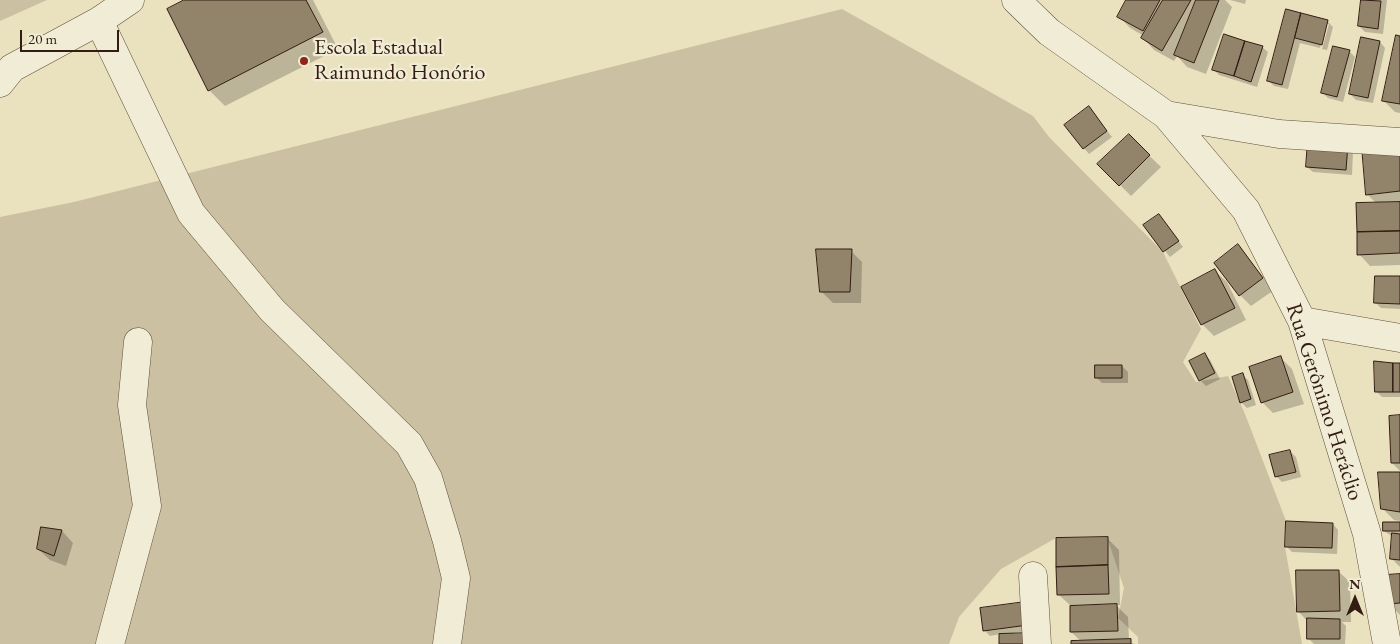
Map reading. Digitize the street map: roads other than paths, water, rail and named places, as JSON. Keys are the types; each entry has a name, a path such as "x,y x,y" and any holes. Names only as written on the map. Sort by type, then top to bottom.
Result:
{"street":[{"path":"6,75 99,21 130,0"},
{"name":"Rua Gerônimo Heráclio","path":"1016,0 1049,32 1166,115 1246,210 1302,320 1367,534 1387,644"},
{"path":"99,21 191,213 272,310 409,444 428,478 456,578 447,644"},
{"path":"1166,115 1279,134 1400,142"},
{"path":"1302,320 1400,338"},
{"path":"110,644 147,506 132,406 138,342"},
{"path":"1034,576 1037,644"}],"place":[{"name":"Escola Estadual Raimundo Honório","path":"304,61"}]}
